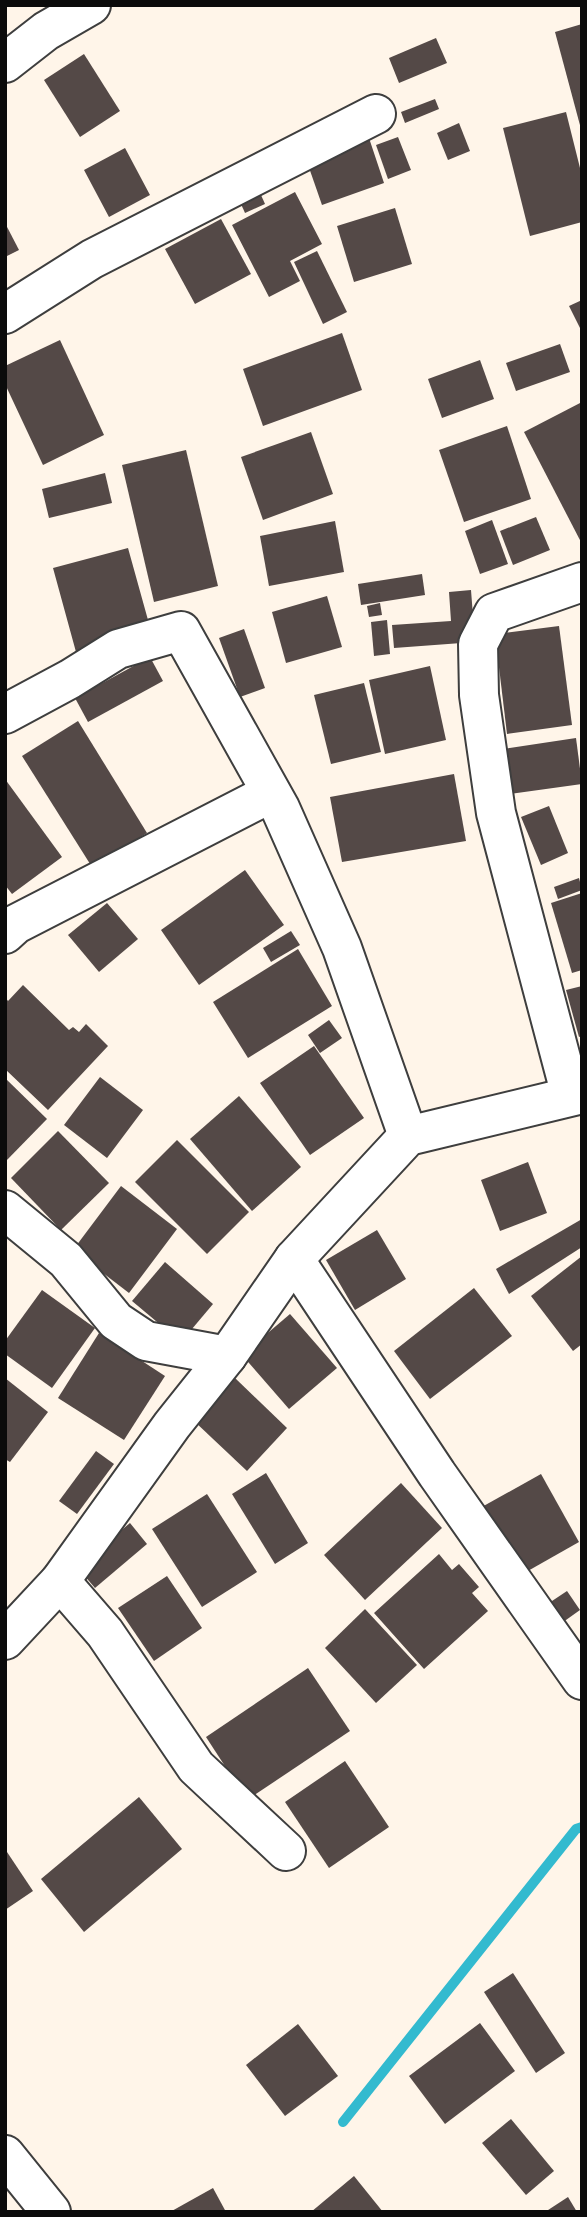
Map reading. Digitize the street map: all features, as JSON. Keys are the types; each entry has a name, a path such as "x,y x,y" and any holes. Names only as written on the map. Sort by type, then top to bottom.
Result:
{"street":[{"path":"5,63 46,31 91,5"},
{"path":"5,314 92,259 376,114"},
{"path":"5,1640 60,1581 172,1425 227,1356 294,1259 408,1136 576,1095 496,813 479,695 478,645 494,613 582,582"},
{"path":"5,714 118,649 181,631 280,808 342,948 408,1136"},
{"path":"5,934 16,923 271,793"},
{"path":"5,1210 66,1260 116,1321 146,1341 227,1356"},
{"path":"294,1259 437,1474 582,1680"},
{"path":"60,1581 105,1633 196,1768 286,1851"},
{"path":"5,2155 51,2212"}],"building":[{"path":"582,24 582,129 581,129 555,32"},
{"path":"436,38 447,63 399,83 389,58"},
{"path":"84,54 120,111 80,137 44,80"},
{"path":"435,99 439,109 405,123 401,112"},
{"path":"566,112 582,176 582,222 530,236 503,128"},
{"path":"459,123 470,151 448,160 437,133"},
{"path":"398,137 411,170 388,179 376,145"},
{"path":"369,138 384,183 322,205 306,159"},
{"path":"125,148 150,195 109,217 84,170"},
{"path":"257,186 265,204 245,213 237,195"},
{"path":"295,192 322,244 290,261 300,281 269,297 232,225"},
{"path":"395,208 412,264 354,282 337,226"},
{"path":"221,219 251,274 195,304 165,249"},
{"path":"5,223 19,250 5,257"},
{"path":"317,251 347,312 323,324 294,262"},
{"path":"582,300 582,332 569,306"},
{"path":"342,333 362,390 263,426 243,369"},
{"path":"60,340 104,435 43,465 5,384 5,366"},
{"path":"560,344 570,372 516,391 506,363"},
{"path":"480,360 494,399 442,418 428,379"},
{"path":"582,402 582,544 524,432"},
{"path":"507,426 531,499 464,522 439,450"},
{"path":"311,432 333,494 263,520 241,457"},
{"path":"186,450 218,586 154,602 122,465"},
{"path":"105,473 112,503 49,518 42,489"},
{"path":"536,517 550,550 513,565 500,531"},
{"path":"492,520 508,564 480,574 465,531"},
{"path":"335,521 344,572 269,586 260,536"},
{"path":"128,548 148,620 120,628 123,640 76,652 53,568"},
{"path":"422,574 425,595 361,605 358,584"},
{"path":"471,590 475,642 394,648 392,625 451,621 449,592"},
{"path":"327,596 342,647 286,663 272,612"},
{"path":"380,603 382,615 369,617 367,606"},
{"path":"387,620 390,654 374,656 371,622"},
{"path":"559,626 572,725 507,734 495,634"},
{"path":"244,629 265,688 240,697 219,638"},
{"path":"150,657 163,681 88,722 75,698"},
{"path":"430,666 446,740 385,754 369,680"},
{"path":"364,683 381,752 331,764 314,695"},
{"path":"78,721 147,833 92,867 22,756"},
{"path":"576,738 582,784 502,795 496,750"},
{"path":"454,774 466,841 342,862 330,797"},
{"path":"5,779 62,857 12,894 5,885"},
{"path":"549,806 568,853 541,865 521,817"},
{"path":"245,870 284,925 199,985 161,930"},
{"path":"579,878 582,890 558,899 554,887"},
{"path":"582,893 582,970 572,973 551,903"},
{"path":"107,903 138,939 99,972 68,935"},
{"path":"291,931 300,945 271,962 263,948"},
{"path":"298,949 332,1006 248,1058 213,1002"},
{"path":"23,985 69,1030 73,1027 79,1032 86,1024 108,1046 48,1110 5,1069 5,997 8,1001"},
{"path":"582,986 582,1036 579,1037 566,990"},
{"path":"329,1020 342,1038 320,1053 308,1035"},
{"path":"314,1046 364,1118 310,1155 260,1083"},
{"path":"100,1077 143,1110 107,1158 64,1125"},
{"path":"5,1078 47,1119 5,1162"},
{"path":"239,1096 301,1167 252,1211 190,1139"},
{"path":"58,1131 109,1183 61,1230 11,1178"},
{"path":"177,1140 249,1212 207,1254 135,1182"},
{"path":"528,1162 547,1213 500,1231 481,1180"},
{"path":"121,1186 177,1229 129,1293 73,1250"},
{"path":"582,1219 582,1247 509,1294 496,1269"},
{"path":"377,1230 406,1279 355,1310 326,1260"},
{"path":"582,1256 582,1344 573,1351 531,1296"},
{"path":"165,1262 213,1304 181,1342 132,1301"},
{"path":"474,1288 512,1336 430,1399 394,1351"},
{"path":"42,1290 95,1328 52,1388 5,1354 5,1341"},
{"path":"290,1314 337,1368 289,1409 242,1355"},
{"path":"99,1333 165,1376 124,1440 58,1398"},
{"path":"5,1378 48,1412 10,1462 5,1459"},
{"path":"235,1378 287,1428 247,1471 194,1421"},
{"path":"96,1451 114,1464 77,1514 59,1501"},
{"path":"266,1473 308,1543 275,1564 232,1494"},
{"path":"541,1474 579,1542 519,1576 480,1508"},
{"path":"401,1483 442,1528 365,1600 324,1555"},
{"path":"207,1494 257,1572 202,1607 152,1529"},
{"path":"130,1523 147,1544 95,1588 77,1567"},
{"path":"439,1554 452,1570 459,1564 479,1587 472,1593 488,1611 424,1669 374,1613"},
{"path":"167,1576 202,1628 154,1661 118,1608"},
{"path":"567,1591 580,1610 559,1625 546,1605"},
{"path":"365,1609 417,1665 376,1703 325,1648"},
{"path":"308,1668 350,1731 247,1800 206,1737"},
{"path":"345,1761 389,1827 329,1868 285,1802"},
{"path":"139,1797 182,1849 84,1932 41,1879"},
{"path":"5,1849 33,1891 5,1910"},
{"path":"513,1973 565,2053 536,2073 484,1992"},
{"path":"480,2023 515,2071 445,2124 409,2076"},
{"path":"298,2024 338,2076 285,2116 246,2065"},
{"path":"511,2119 554,2171 526,2195 482,2143"},
{"path":"354,2176 383,2212 311,2212"},
{"path":"213,2188 226,2212 170,2212"},
{"path":"568,2197 577,2212 545,2212"}],"waterway":[{"path":"343,2122 576,1829 582,1827"}]}
